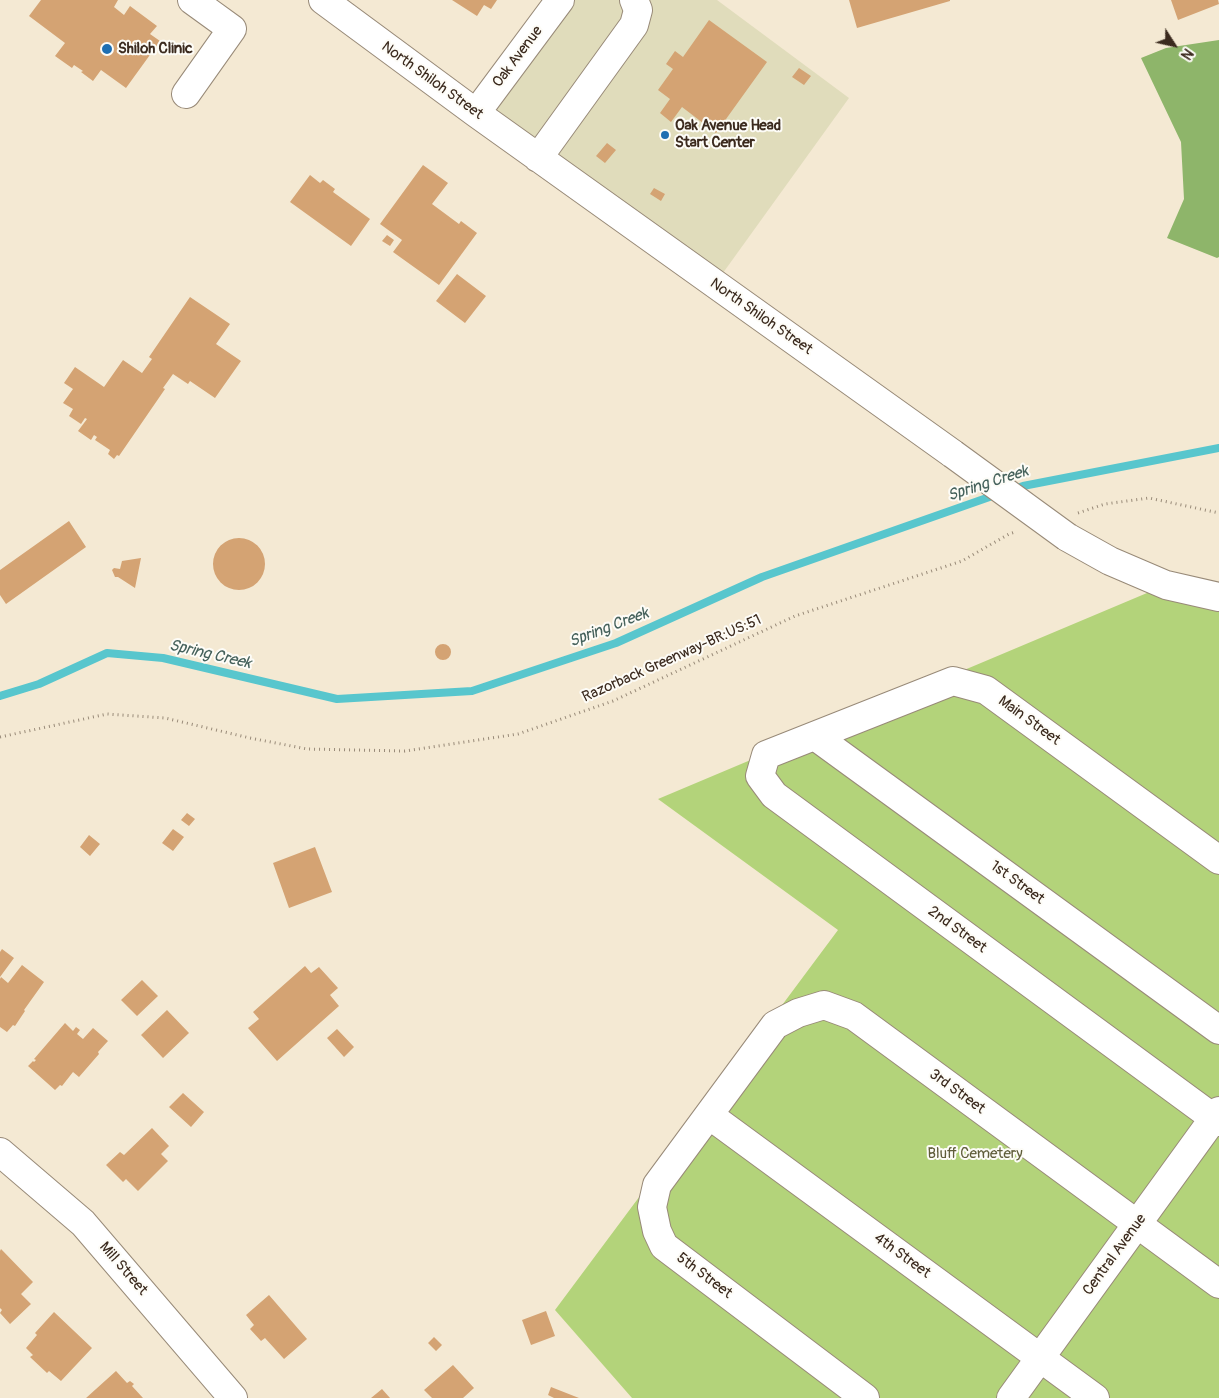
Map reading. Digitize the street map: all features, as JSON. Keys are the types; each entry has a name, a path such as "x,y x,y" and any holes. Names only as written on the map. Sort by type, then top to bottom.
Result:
{"street":[{"path":"186,94 232,29 192,0"},
{"name":"North Shiloh Street","path":"323,0 538,158 953,454 1068,526 1110,561 1166,585 1219,597"},
{"name":"Oak Avenue","path":"476,113 560,0"},
{"path":"538,158 634,25 638,10 634,0"},
{"name":"Main Street","path":"815,736 953,681 986,690 1219,860"},
{"name":"1st Street","path":"815,736 1219,1030"},
{"name":"2nd Street","path":"815,736 766,755 760,776 774,795 1217,1117"},
{"name":"3rd Street","path":"709,1115 776,1025 798,1013 824,1006 854,1016 1219,1284"},
{"name":"4th Street","path":"709,1115 1095,1398"},
{"name":"5th Street","path":"709,1115 657,1185 652,1207 656,1231 664,1246 865,1398"},
{"name":"Central Avenue","path":"1012,1398 1217,1117"},
{"name":"Mill Street","path":"0,1152 83,1223 233,1398"}],"path":[{"path":"1068,526 1105,504 1149,498 1219,512"},
{"name":"Razorback Greenway-BR:US:51","path":"0,737 107,714 165,718 307,749 405,751 518,734 613,701 795,616 962,561 1009,534 1018,531"}],"shaded area":[{"name":"Oak Avenue Head Start Center","path":"560,0 717,0 849,98 715,284 476,113"}],"green space":[{"path":"1219,40 1219,257 1217,258 1167,238 1184,199 1181,142 1141,58 1166,48"},
{"name":"Bluff Cemetery","path":"1166,585 1219,597 1219,1398 632,1398 555,1310 838,930 658,799"}],"building":[{"name":"Shiloh Clinic","path":"41,0 118,0 114,7 124,15 130,6 157,26 150,34 160,41 126,88 101,70 93,81 74,65 72,68 55,56 65,43 29,16"},
{"path":"452,0 497,0 491,9 484,5 477,16"},
{"path":"849,0 950,0 950,1 857,28"},
{"path":"1171,0 1218,0 1219,4 1178,20"},
{"path":"709,20 767,62 716,133 682,107 671,122 660,113 670,99 658,90 673,69 666,64 675,51 683,57"},
{"path":"799,68 811,76 804,85 792,77"},
{"path":"607,143 616,150 605,163 596,156"},
{"path":"423,165 448,183 432,204 459,224 461,221 477,233 439,285 393,252 402,240 380,224"},
{"path":"310,175 320,183 323,180 335,189 333,192 370,219 351,246 290,202"},
{"path":"654,188 665,194 661,201 650,194"},
{"path":"387,235 394,240 390,246 382,241"},
{"path":"457,274 486,296 465,323 436,301"},
{"path":"190,297 230,324 216,344 241,361 215,398 190,381 188,384 173,374 163,388 165,389 119,456 117,455 114,459 108,454 110,450 95,440 97,437 94,435 91,440 78,431 87,419 85,418 81,424 69,416 73,409 63,403 73,389 64,383 75,367 104,387 123,360 142,373 152,359 149,357"},
{"path":"69,521 86,547 6,604 0,595 0,570"},
{"path":"239,538 249,540 257,546 263,554 265,564 263,574 257,582 249,588 239,590 229,588 221,582 215,574 213,564 215,554 221,546 229,540"},
{"path":"141,558 135,588 115,577 112,570 114,568 120,569 122,561"},
{"path":"443,644 449,646 451,652 449,658 443,660 437,658 435,652 437,646"},
{"path":"187,813 195,819 189,826 181,820"},
{"path":"173,829 184,837 173,851 162,843"},
{"path":"89,835 100,844 90,856 80,847"},
{"path":"315,847 332,892 289,908 273,863"},
{"path":"2,949 14,958 0,977 0,952"},
{"path":"22,965 44,982 15,1026 13,1025 7,1032 0,1027 0,979 1,977 8,983"},
{"path":"305,966 311,973 319,967 338,988 330,995 339,1006 277,1061 248,1028 259,1019 253,1012"},
{"path":"142,980 158,996 137,1016 121,1000"},
{"path":"167,1010 189,1033 163,1058 141,1035"},
{"path":"65,1023 73,1031 76,1027 80,1030 77,1034 83,1039 93,1028 108,1041 79,1077 73,1072 62,1086 60,1085 55,1090 28,1066 36,1060 34,1059"},
{"path":"337,1029 354,1047 344,1057 327,1038"},
{"path":"183,1093 204,1112 191,1127 169,1107"},
{"path":"152,1128 169,1146 161,1154 168,1161 138,1191 126,1179 123,1182 106,1165 120,1152 124,1155"},
{"path":"1,1249 33,1282 21,1294 31,1304 10,1324 0,1313 2,1310 0,1308"},
{"path":"269,1295 307,1339 284,1359 265,1338 261,1341 250,1329 254,1325 246,1315"},
{"path":"546,1311 555,1336 531,1345 522,1320"},
{"path":"54,1312 92,1348 61,1381 49,1371 47,1373 30,1357 33,1355 26,1348 37,1335 35,1333"},
{"path":"434,1337 442,1345 436,1351 428,1343"},
{"path":"453,1365 474,1388 463,1398 432,1398 424,1390"},
{"path":"116,1371 127,1383 130,1381 134,1384 132,1386 143,1398 86,1398"},
{"path":"551,1387 579,1398 554,1398 548,1395"},
{"path":"382,1389 390,1398 371,1398"}],"waterway":[{"name":"Spring Creek","path":"1011,490 1023,486 1219,448"},
{"name":"Spring Creek","path":"0,696 39,684 107,653 163,658 337,699 472,691 616,643 762,577 998,494"}],"place":[{"name":"Shiloh Clinic","path":"107,49"},
{"name":"Oak Avenue Head Start Center","path":"665,135"}]}
